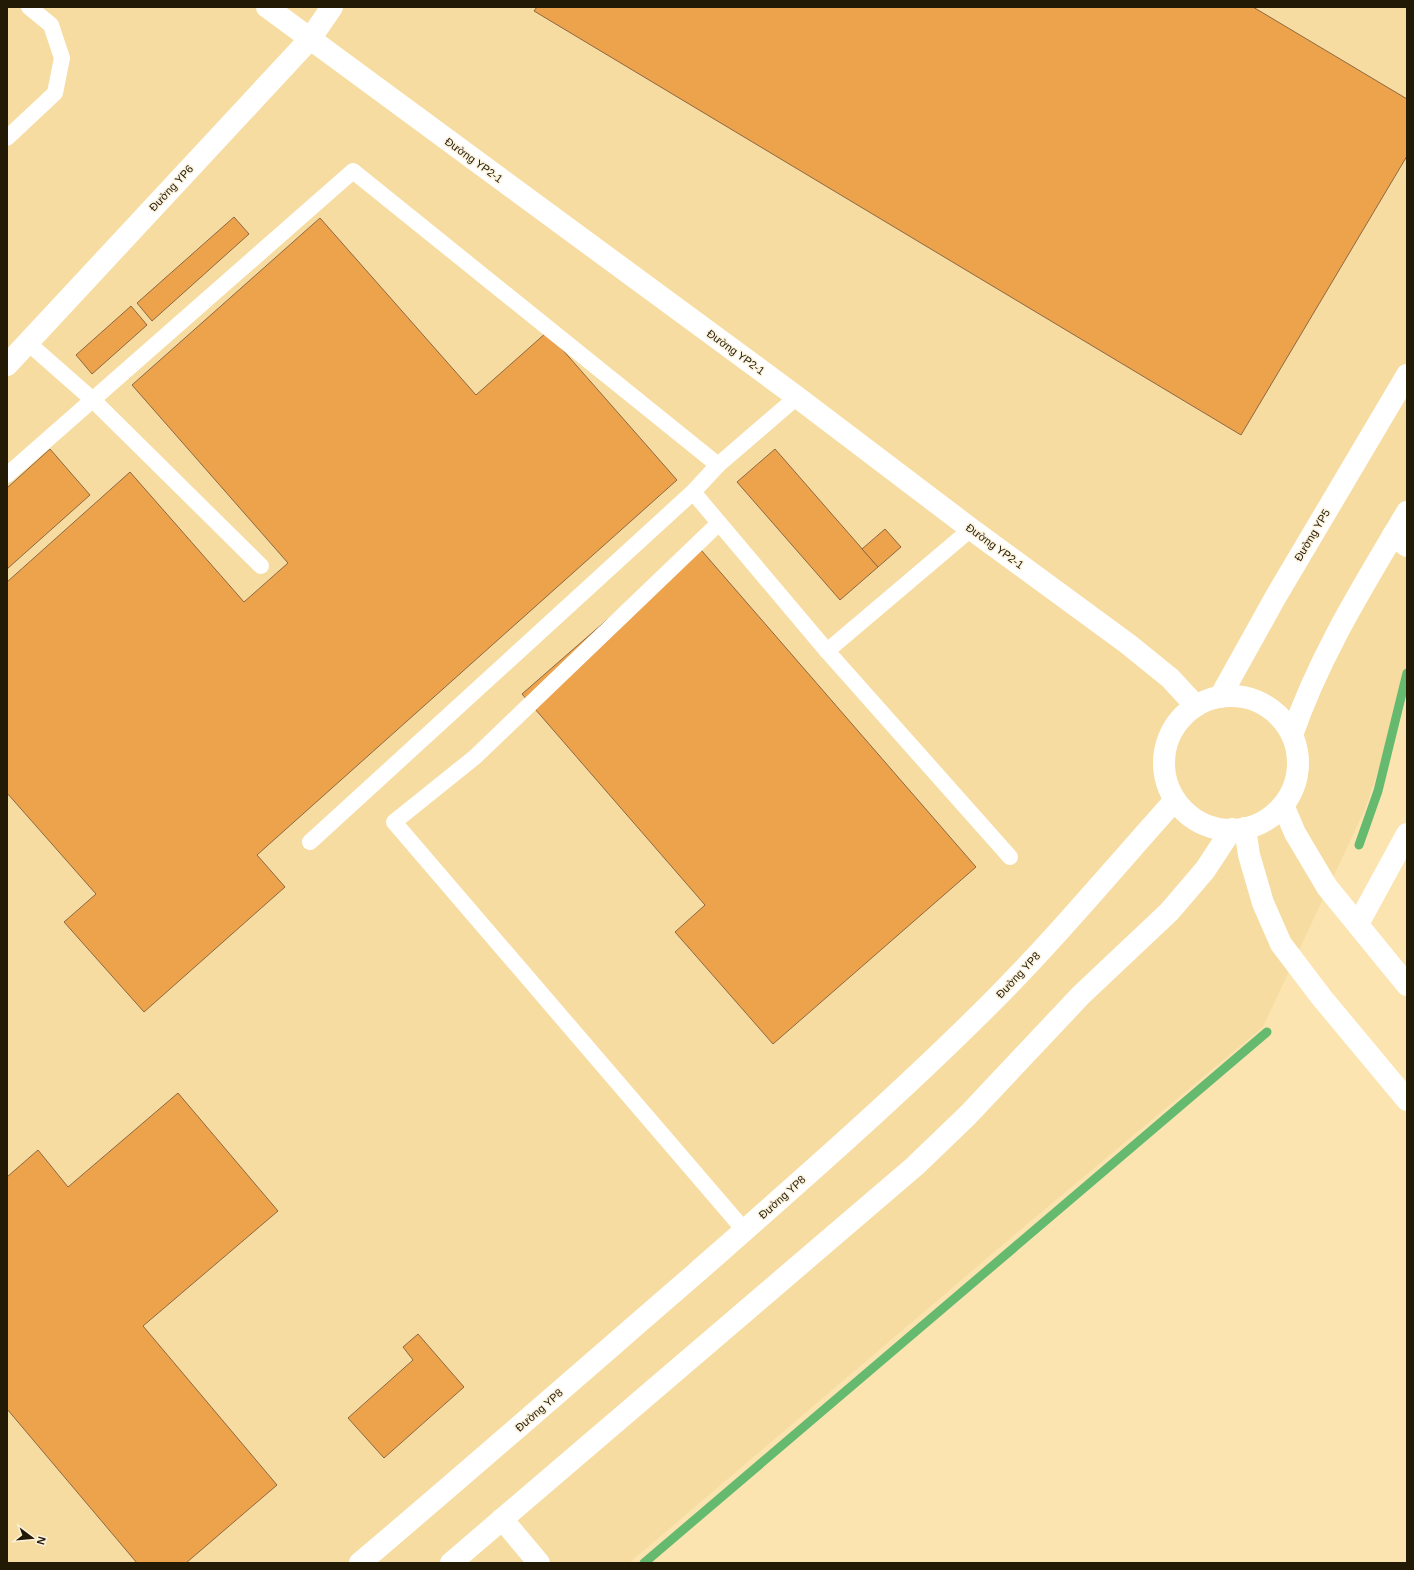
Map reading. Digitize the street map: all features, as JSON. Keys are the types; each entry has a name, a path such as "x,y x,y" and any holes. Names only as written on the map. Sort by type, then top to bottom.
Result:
{"main road":[{"name":"Đường YP2-1","path":"267,7 797,397 971,529 1149,660 1170,678 1196,706"},
{"name":"Đường YP6","path":"7,365 310,39 332,7"},
{"name":"Đường YP5","path":"1220,697 1275,598 1407,375"},
{"path":"1292,735 1307,693 1325,655 1348,611 1400,540 1407,512"},
{"path":"1238,696 1249,698 1269,707 1284,722 1292,735 1297,753 1297,775 1288,797 1282,805 1272,816 1261,823 1238,829 1224,830 1210,826 1197,820 1185,811 1175,800 1168,787 1165,772 1166,751 1173,730 1187,712 1206,701 1220,697 1238,696"},
{"name":"Đường YP8","path":"360,1563 745,1231 895,1097 992,1002 1175,800"},
{"path":"1282,805 1295,833 1315,869 1407,985"},
{"path":"1238,829 1249,855 1263,903 1281,944 1322,998 1407,1100"},
{"path":"451,1563 915,1166 968,1115 1081,995 1169,912 1238,829"},
{"path":"1358,924 1407,834"},
{"path":"502,1519 539,1563"}],"lane":[{"path":"7,138 55,93 62,58 51,25 28,7"},
{"path":"7,475 353,171 718,465"},
{"path":"27,342 93,400 261,566"},
{"path":"310,842 693,492 718,465 797,397"},
{"path":"693,492 827,651 1010,857"},
{"path":"719,523 475,757 394,822 745,1231"},
{"path":"827,651 971,529"}],"shaded area":[{"path":"7,7 1407,7 1407,686 1365,809 1263,1027 1026,1225 629,1563 7,1563"}],"building":[{"path":"537,7 1253,7 1407,99 1407,156 1241,435 534,11"},
{"path":"234,217 249,234 152,321 137,303"},
{"path":"320,218 476,395 547,332 677,480 257,855 285,887 144,1012 64,922 96,894 7,793 7,582 130,472 244,602 288,563 132,385"},
{"path":"131,306 147,325 92,374 76,355"},
{"path":"50,449 90,495 7,569 7,488"},
{"path":"775,449 878,567 840,600 737,482"},
{"path":"885,529 901,547 878,567 862,549"},
{"path":"695,543 976,867 773,1044 675,932 705,905 522,694"},
{"path":"178,1093 278,1211 143,1326 277,1485 186,1563 137,1563 7,1409 7,1177 38,1150 68,1187"},
{"path":"418,1334 464,1387 384,1458 348,1418 413,1360 403,1347"}],"waterway":[{"path":"1359,845 1378,791 1407,673"},
{"path":"644,1563 1267,1032"}]}
